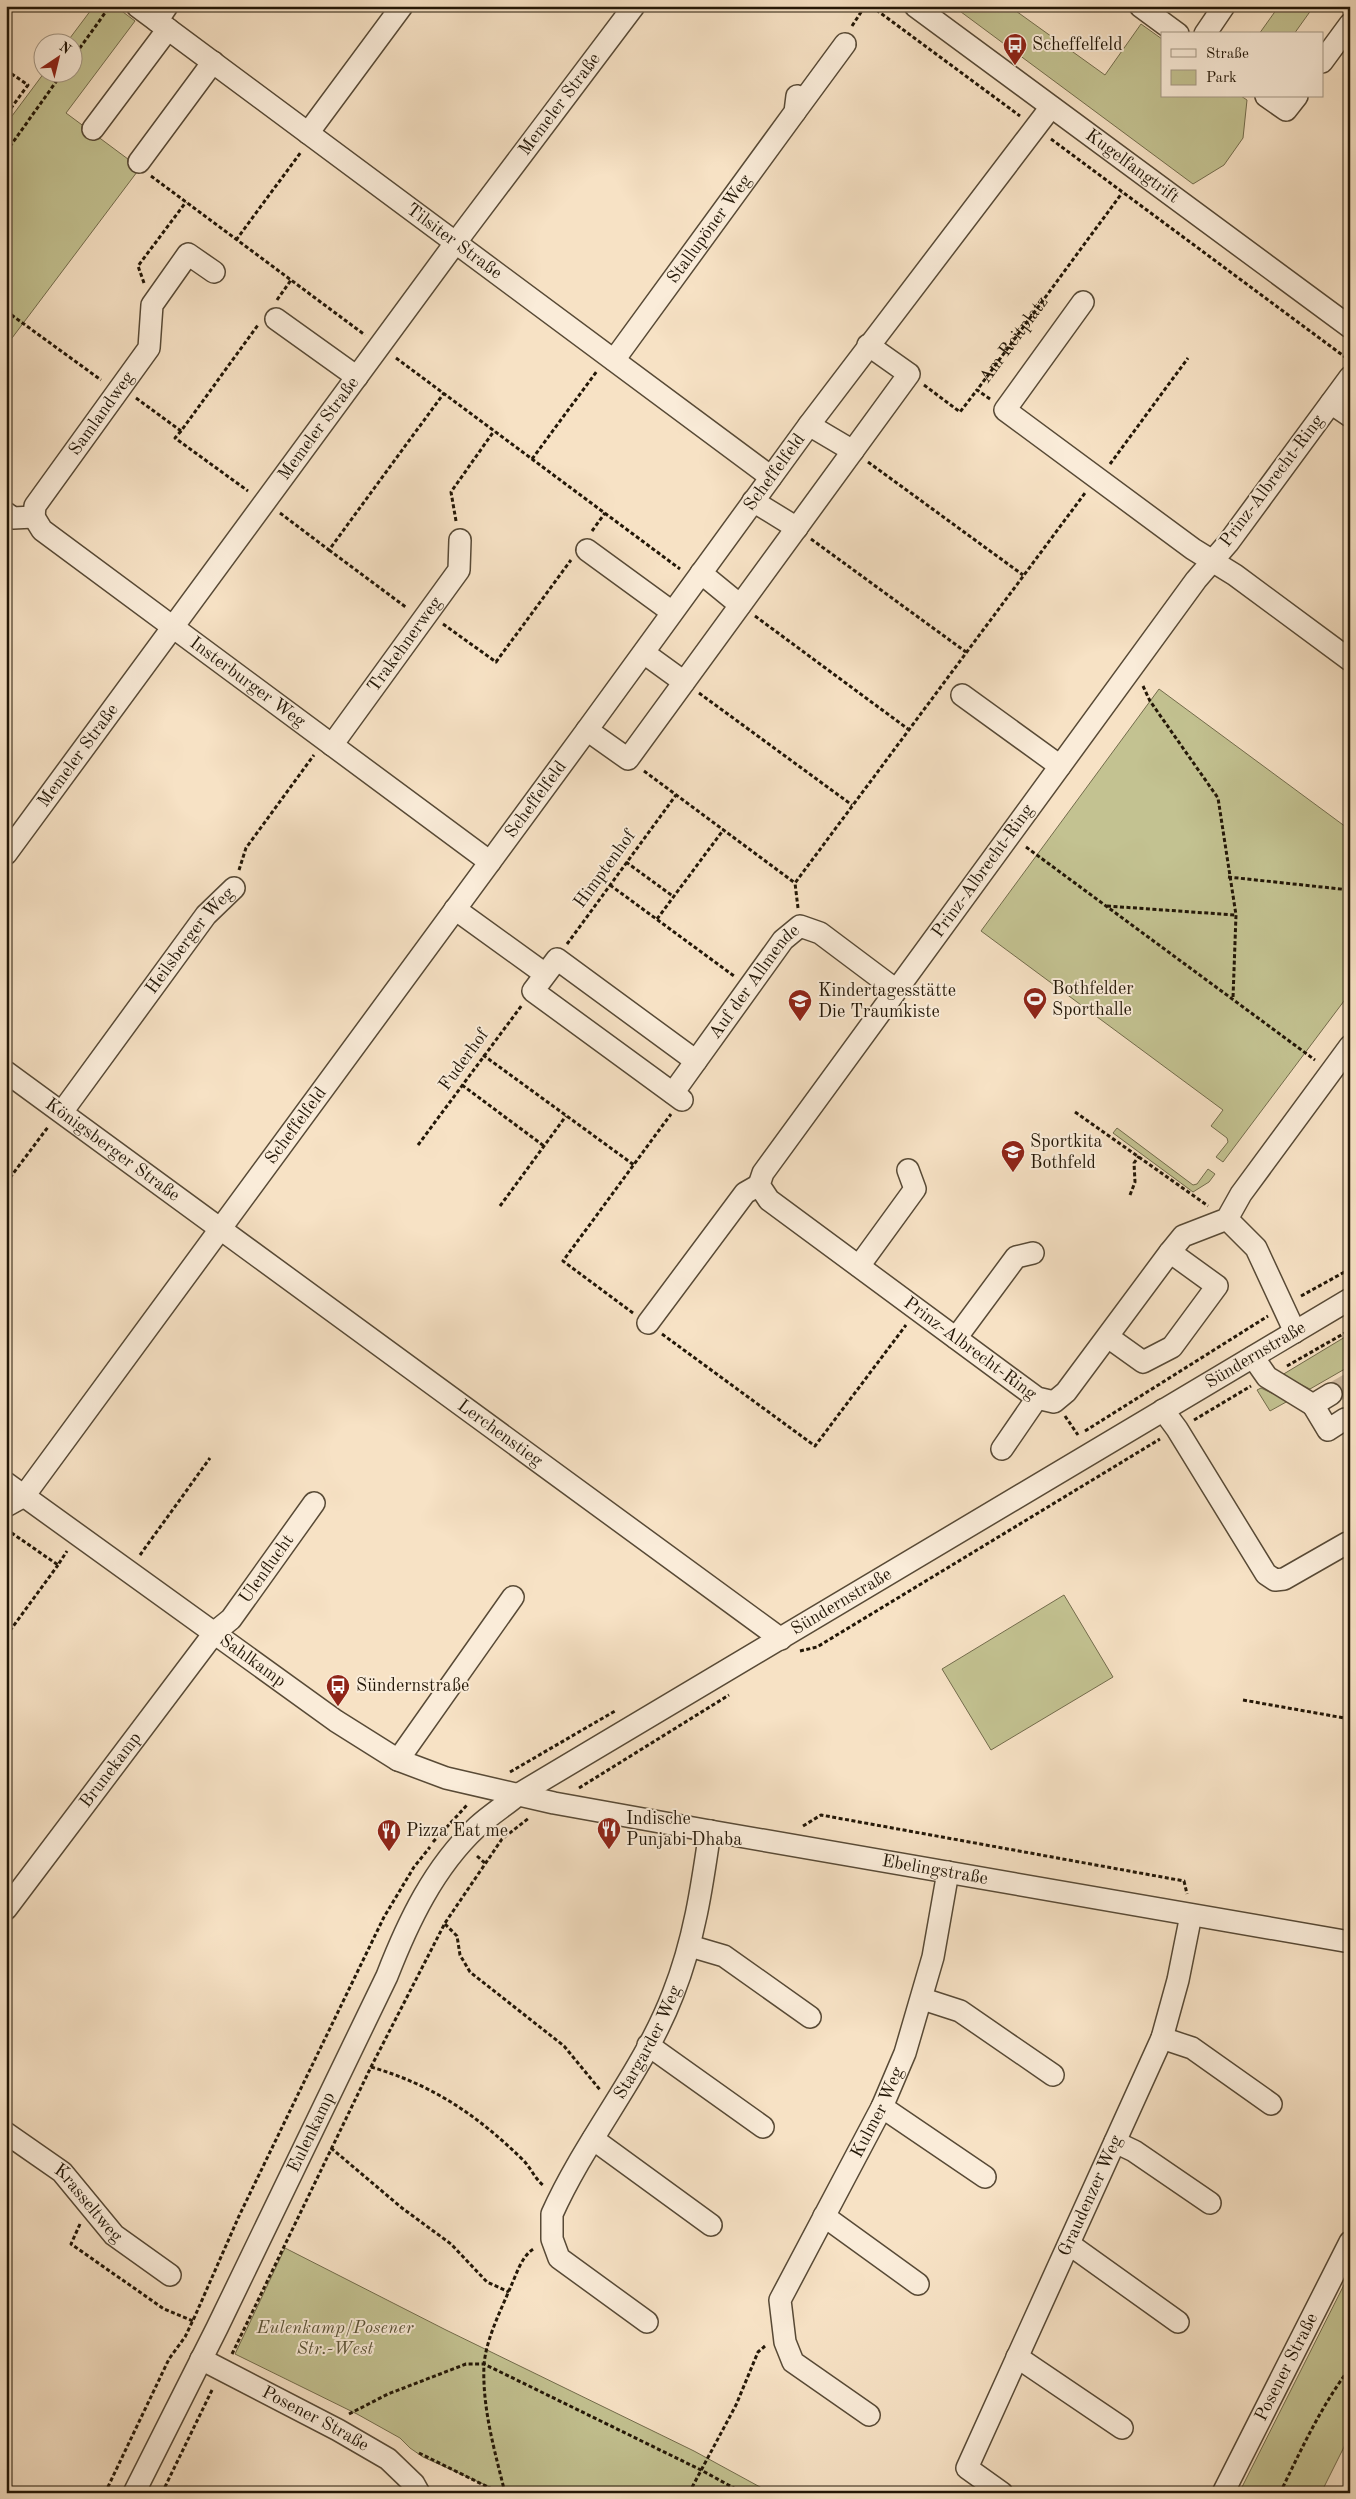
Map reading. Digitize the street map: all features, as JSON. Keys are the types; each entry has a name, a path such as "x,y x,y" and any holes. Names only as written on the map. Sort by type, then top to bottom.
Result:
{"street":[{"name":"Tilsiter Straße","path":"137,6 164,19 213,62 770,477"},
{"path":"310,135 402,6"},
{"name":"Memeler Straße","path":"8,848 456,242 634,6"},
{"name":"Kugelfangtrift","path":"914,6 1350,327"},
{"path":"1140,6 1175,32"},
{"path":"1206,32 1224,6"},
{"path":"93,129 164,19"},
{"path":"1324,59 1350,24"},
{"name":"Stallupöner Weg","path":"611,357 796,104 845,44"},
{"path":"145,169 213,62"},
{"path":"1269,98 1286,110 1295,98"},
{"name":"Scheffelfeld","path":"15,1501 220,1228 644,653 770,477 868,345 1051,107"},
{"path":"152,305 188,254 214,272"},
{"path":"1004,410 1083,302"},
{"name":"Samlandweg","path":"34,517 36,506 149,348 152,305"},
{"path":"271,314 357,377"},
{"path":"587,730 628,759 797,528 909,374 868,345"},
{"name":"Prinz-Albrecht-Ring","path":"648,1323 745,1193 758,1185 763,1173 1133,666 1212,560 1228,543 1350,377"},
{"path":"1331,403 1350,416"},
{"name":"Am Reitplatz","path":"1004,410 1212,560"},
{"path":"809,425 853,451"},
{"path":"753,501 797,528"},
{"path":"6,513 13,518 34,517"},
{"name":"Insterburger Weg","path":"34,517 42,530 490,862"},
{"name":"Trakehnerweg","path":"328,742 426,617 459,570 460,540"},
{"path":"584,546 672,612"},
{"name":"Prinz-Albrecht-Ring","path":"1212,560 1350,660"},
{"path":"698,577 740,605"},
{"path":"644,653 684,682"},
{"path":"962,695 1060,766"},
{"name":"Heilsberger Weg","path":"61,1112 206,915 234,888"},
{"path":"455,909 545,975 677,1097"},
{"name":"Auf der Allmende","path":"677,1097 696,1061 749,986 783,940 800,926 820,933 896,990"},
{"path":"545,975 696,1061"},
{"path":"1296,1332 1256,1248 1227,1219 1241,1194 1350,1046"},
{"name":"Königsberger Straße","path":"6,1072 220,1228"},
{"path":"859,1266 915,1189 908,1170"},
{"name":"Prinz-Albrecht-Ring","path":"758,1185 769,1200 1037,1398 1054,1402 1066,1392 1170,1252 1184,1236 1227,1219"},
{"name":"Lerchenstieg","path":"220,1228 781,1639"},
{"path":"1108,1337 1144,1362 1172,1346 1217,1286 1170,1252"},
{"path":"956,1338 1016,1257 1033,1254"},
{"name":"Sündernstraße","path":"520,1794 1350,1299"},
{"path":"1253,1357 1267,1377 1313,1405 1328,1430 1346,1419"},
{"path":"1313,1405 1331,1394"},
{"path":"1002,1449 1037,1398"},
{"path":"1163,1410 1177,1429 1266,1574 1275,1580 1284,1579 1347,1543"},
{"name":"Sahlkamp","path":"6,1484 15,1501 79,1535 215,1632 248,1659 328,1715 398,1760 446,1778 520,1794"},
{"name":"Ulenflucht","path":"215,1632 232,1619 314,1503"},
{"path":"398,1760 513,1597"},
{"name":"Brunekamp","path":"6,1909 215,1632"},
{"name":"Ebelingstraße","path":"520,1794 710,1831 1350,1942"},
{"name":"Eulenkamp","path":"134,2493 387,1976 407,1925 432,1883 461,1845 477,1827 520,1794"},
{"name":"Stargarder Weg","path":"552,2239 552,2214 558,2198 648,2046 673,1996 690,1946 700,1900 710,1831"},
{"name":"Kulmer Weg","path":"869,2415 793,2362 785,2342 780,2300 882,2107 905,2053 923,1999 934,1957 948,1872"},
{"name":"Graudenzer Weg","path":"1002,2493 967,2468 1162,2038 1178,1980 1191,1914"},
{"path":"690,1946 724,1956 810,2017"},
{"path":"923,1999 960,2010 1053,2075"},
{"path":"1162,2038 1192,2048 1271,2104"},
{"path":"648,2046 763,2127"},
{"path":"882,2107 985,2177"},
{"name":"Krasseltweg","path":"6,2133 62,2172 114,2235 170,2275"},
{"path":"593,2139 711,2225"},
{"path":"1115,2142 1134,2151 1210,2203"},
{"path":"824,2216 918,2284"},
{"path":"552,2239 559,2258 647,2322"},
{"name":"Posener Straße","path":"1224,2493 1350,2242"},
{"path":"1069,2244 1178,2322"},
{"path":"1017,2357 1122,2428"},
{"name":"Posener Straße","path":"201,2359 338,2430 388,2459 414,2484 419,2493"}],"path":[{"path":"82,45 110,6"},
{"path":"871,6 1122,194 1350,361"},
{"path":"6,70 28,85 6,115"},
{"path":"6,152 56,82"},
{"path":"236,240 310,135"},
{"path":"145,169 236,240 605,513 698,577"},
{"name":"Am Reitplatz","path":"1004,410 977,390 1122,194"},
{"path":"152,305 138,266 186,202"},
{"path":"291,280 271,314 175,438 329,550 426,617 496,662 584,546 605,513"},
{"path":"6,311 181,431"},
{"path":"532,459 611,357"},
{"path":"800,926 795,883 1075,503 1098,479 1188,358"},
{"path":"909,374 960,412 977,390"},
{"path":"329,550 444,393"},
{"path":"460,540 451,492 494,431"},
{"path":"853,451 1022,575"},
{"path":"797,528 966,652"},
{"path":"740,605 908,730"},
{"path":"1133,666 1150,701 1218,798 1228,877 1236,915 1233,999"},
{"path":"684,682 852,805"},
{"name":"Heilsberger Weg","path":"234,888 246,848 328,742"},
{"path":"628,759 795,883"},
{"name":"Himptenhof","path":"545,975 676,795"},
{"path":"657,919 724,829"},
{"path":"1010,835 1330,1072"},
{"path":"626,862 674,897"},
{"path":"1228,877 1350,890"},
{"path":"610,885 749,986"},
{"path":"1106,906 1236,915"},
{"name":"Fuderhof","path":"418,1145 483,1055 545,975"},
{"path":"483,1055 634,1164"},
{"path":"462,1085 544,1146"},
{"path":"677,1097 634,1164 563,1261 815,1446 918,1310"},
{"path":"6,1183 61,1112"},
{"path":"1075,1112 1227,1219"},
{"path":"500,1206 566,1116"},
{"path":"1130,1195 1135,1182 1134,1163 1139,1156"},
{"path":"1070,1440 1283,1307 1350,1269"},
{"path":"798,1652 817,1647 1177,1429 1350,1330"},
{"path":"130,1570 210,1458"},
{"path":"6,1529 58,1565"},
{"path":"6,1636 79,1535"},
{"path":"162,2493 371,2067 445,1924 502,1839 513,1828 732,1693"},
{"path":"1243,1700 1350,1720"},
{"path":"105,2493 169,2359 185,2337 193,2321 239,2216 384,1917 414,1867 431,1845 485,1786 616,1710"},
{"path":"778,1843 821,1815 1184,1881 1191,1914"},
{"path":"445,1924 457,1936 460,1954 470,1972 564,2046 592,2082 614,2103"},
{"path":"371,2067 405,2077 438,2092 486,2127 524,2161 536,2180 558,2198"},
{"path":"331,2148 402,2208 451,2244 487,2282 509,2292"},
{"path":"88,2204 71,2244 164,2309 193,2321"},
{"path":"505,2493 490,2425 484,2364 491,2337 509,2292 529,2251 552,2239"},
{"path":"689,2493 736,2406 758,2352 770,2342 785,2342"},
{"path":"348,2414 388,2394 466,2364 484,2364 701,2470 743,2493"},
{"path":"1280,2493 1312,2426 1336,2386 1350,2368"},
{"path":"420,2453 500,2493"}],"green space":[{"path":"94,6 115,6 135,21 66,113 140,168 6,346 6,124 37,82 82,82 82,32 74,32"},
{"path":"953,6 1009,6 1105,75 1141,24 1161,38 1161,98 1244,98 1247,100 1243,138 1224,165 1193,184"},
{"path":"1279,6 1314,6 1295,32 1260,32"},
{"path":"1159,689 1350,830 1350,993 1223,1162 1216,1157 1228,1142 1227,1138 1211,1126 1223,1110 981,931"},
{"path":"1117,1128 1193,1185 1197,1184 1208,1169 1215,1174 1209,1182 1193,1192 1113,1133"},
{"path":"1350,1334 1350,1366 1310,1389 1282,1375"},
{"path":"1261,1388 1288,1401 1270,1411 1257,1390"},
{"path":"1064,1595 1113,1677 991,1750 942,1669"},
{"name":"Eulenkamp/Posener Str.-West","path":"285,2248 446,2330 694,2451 771,2493 503,2493 423,2457 400,2438 357,2414 235,2354"},
{"path":"1350,2273 1350,2435 1321,2493 1239,2493"}],"tunnel":[{"path":"1331,1394 1350,1383"}],"place":[{"name":"Scheffelfeld","path":"1015,66"},
{"name":"Bothfelder Sporthalle","path":"1035,1020"},
{"name":"Kindertagesstätte Die Traumkiste","path":"800,1022"},
{"name":"Sportkita Bothfeld","path":"1013,1173"},
{"name":"Sündernstraße","path":"338,1707"},
{"name":"Indische Punjabi Dhaba","path":"609,1850"},
{"name":"Pizza Eat me","path":"389,1852"}]}
